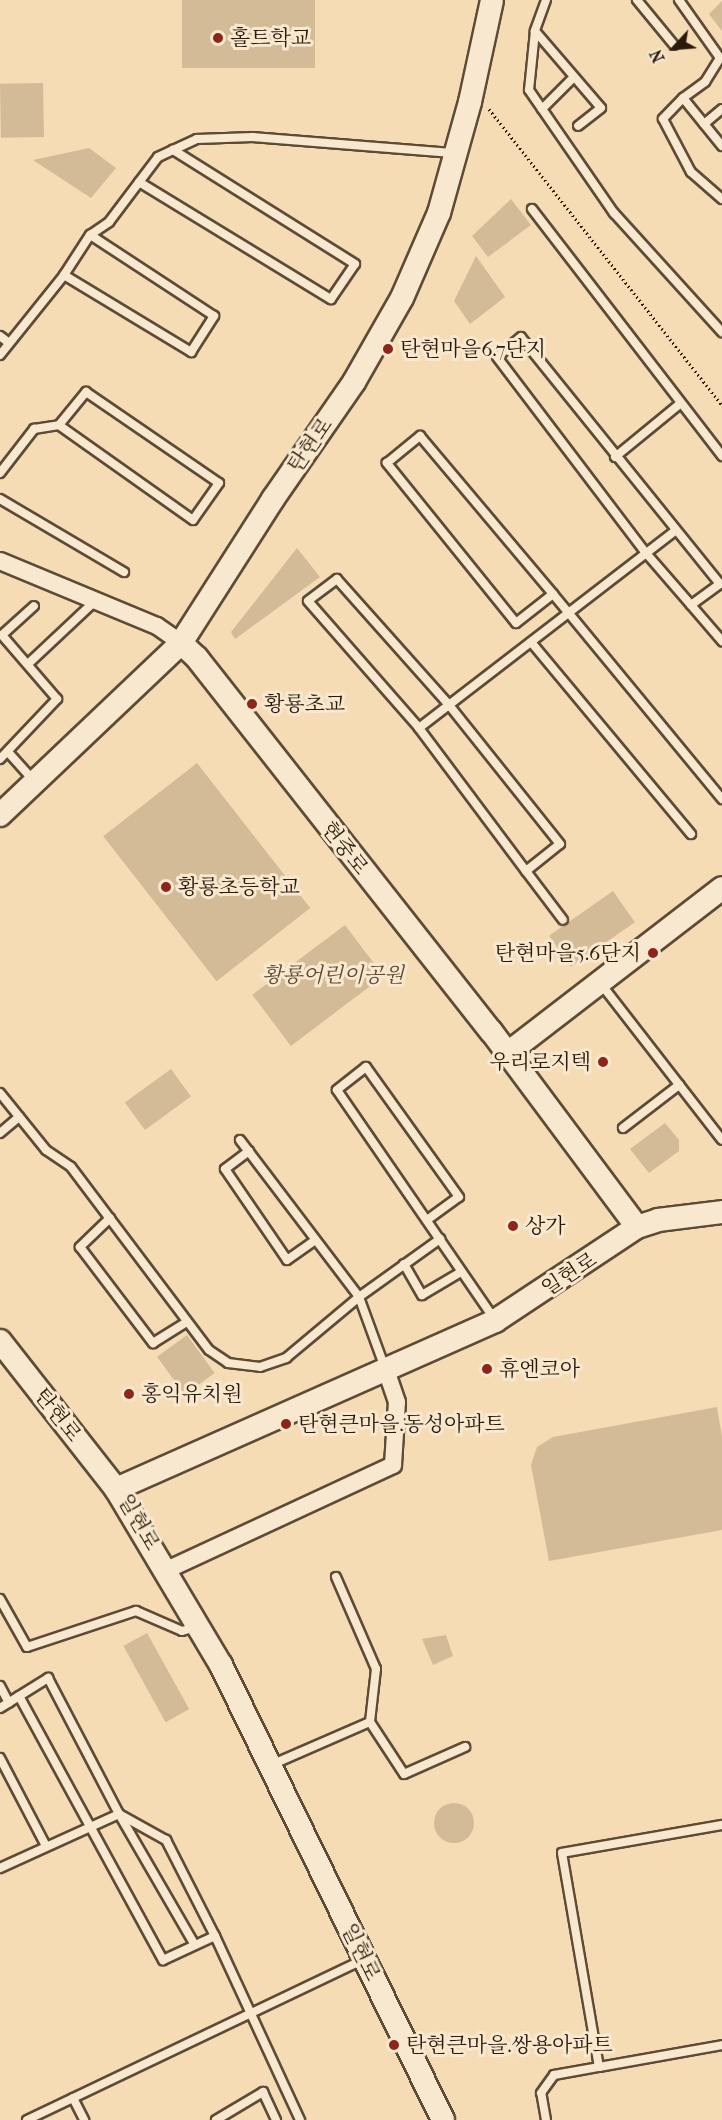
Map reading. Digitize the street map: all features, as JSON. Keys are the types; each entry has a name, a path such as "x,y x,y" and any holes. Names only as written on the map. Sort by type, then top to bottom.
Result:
{"main road":[{"name":"탄현로","path":"0,815 182,643 273,499 354,382 402,298 440,213 457,154 492,0"},
{"name":"현중로","path":"182,643 197,658 508,1053 638,1227"},
{"path":"508,1053 722,888"},
{"name":"일현로","path":"443,2120 270,1765 199,1626 116,1489 495,1320 638,1227 658,1220 722,1212"},
{"name":"탄현로","path":"0,1341 116,1489"}],"street":[{"path":"0,561 157,626 182,643"},
{"path":"167,1570 393,1466 397,1402 385,1368"}],"lane":[{"path":"546,0 535,31 529,90 614,213 722,332"},
{"path":"637,0 674,45"},
{"path":"679,0 720,58 705,82 683,98 663,119 691,172 722,199"},
{"path":"535,31 601,108 578,126"},
{"path":"542,109 574,77"},
{"path":"683,98 722,147"},
{"path":"704,124 722,109"},
{"path":"0,355 64,275 90,235 109,222 158,157 197,139 253,137 457,154"},
{"path":"139,182 331,299 355,264 173,150"},
{"path":"532,209 722,456"},
{"path":"64,275 191,352 214,316 90,235"},
{"path":"0,336 9,343"},
{"path":"691,605 720,584 615,457 521,337 497,357 646,553 722,641"},
{"path":"0,473 34,429 59,425 86,393 219,483 193,520 59,425"},
{"path":"615,457 681,403"},
{"path":"553,594 516,623 387,463 420,436 719,788 722,799"},
{"path":"0,499 124,572"},
{"path":"419,728 676,530"},
{"path":"526,871 560,844 450,706 337,579 308,601 419,728 526,871 563,920"},
{"path":"29,663 95,601"},
{"path":"0,759 57,699 29,663 2,634 34,606"},
{"path":"531,642 691,834"},
{"path":"8,752 35,782"},
{"path":"601,983 722,1140"},
{"path":"427,1220 459,1197 366,1067 337,1090 495,1320"},
{"path":"623,1128 679,1085"},
{"path":"0,1093 45,1150 71,1167 186,1322 209,1350 228,1364 260,1367 286,1358 359,1297 440,1239"},
{"path":"0,1133 19,1117"},
{"path":"240,1140 359,1297 385,1368"},
{"path":"249,1151 225,1169 287,1260 315,1241"},
{"path":"110,1218 80,1247 153,1343 186,1322"},
{"path":"404,1264 422,1296 461,1272"},
{"path":"336,1577 376,1669 370,1722 405,1774 465,1747"},
{"path":"0,1599 27,1647 136,1611 182,1631 199,1626"},
{"path":"0,1708 48,1678 119,1814 195,1945"},
{"path":"0,1686 9,1703"},
{"path":"19,1696 163,1960 215,1935"},
{"path":"270,1765 370,1722"},
{"path":"0,1758 46,1846"},
{"path":"0,1868 119,1814"},
{"path":"119,1814 166,1840 215,1935 300,2120"},
{"path":"600,2067 562,1853 722,1825"},
{"path":"27,2120 365,1959"},
{"path":"546,2120 541,2093 554,2075 722,2045"},
{"path":"216,2120 263,2092 276,2120"},
{"path":"73,2098 84,2120"}],"path":[{"path":"489,109 722,405"}],"green space":[{"path":"182,0 315,0 315,68 182,68"},
{"path":"722,1 722,31 709,14"},
{"path":"43,83 44,137 1,138 0,84"},
{"path":"89,148 116,168 91,198 33,160"},
{"path":"511,199 531,225 488,257 472,236"},
{"path":"476,256 505,297 470,324 454,301"},
{"path":"297,548 320,577 235,639 231,632"},
{"path":"197,763 310,908 217,981 103,836"},
{"path":"613,891 635,922 571,967 549,936"},
{"name":"황룡어린이공원","path":"345,925 384,976 291,1046 252,995"},
{"path":"171,1069 191,1097 145,1130 125,1103"},
{"path":"665,1123 679,1140 679,1151 649,1173 630,1149"},
{"path":"187,1335 215,1373 185,1395 157,1357"},
{"path":"717,1407 722,1437 722,1530 549,1561 531,1465 537,1447 553,1437"},
{"path":"147,1633 189,1709 166,1722 123,1646"},
{"path":"446,1635 453,1656 433,1665 422,1639"},
{"path":"454,1803 468,1809 474,1823 468,1837 454,1843 440,1837 434,1823 440,1809"}],"place":[{"name":"홀트학교","path":"218,38"},
{"name":"탄현마을6.7단지","path":"388,349"},
{"name":"황룡초교","path":"252,704"},
{"name":"황룡초등학교","path":"166,887"},
{"name":"탄현마을5.6단지","path":"653,953"},
{"name":"우리로지텍","path":"603,1062"},
{"name":"상가","path":"513,1226"},
{"name":"휴엔코아","path":"487,1369"},
{"name":"홍익유치원","path":"129,1394"},
{"name":"탄현큰마을.동성아파트","path":"286,1424"},
{"name":"탄현큰마을.쌍용아파트","path":"394,2045"}]}
